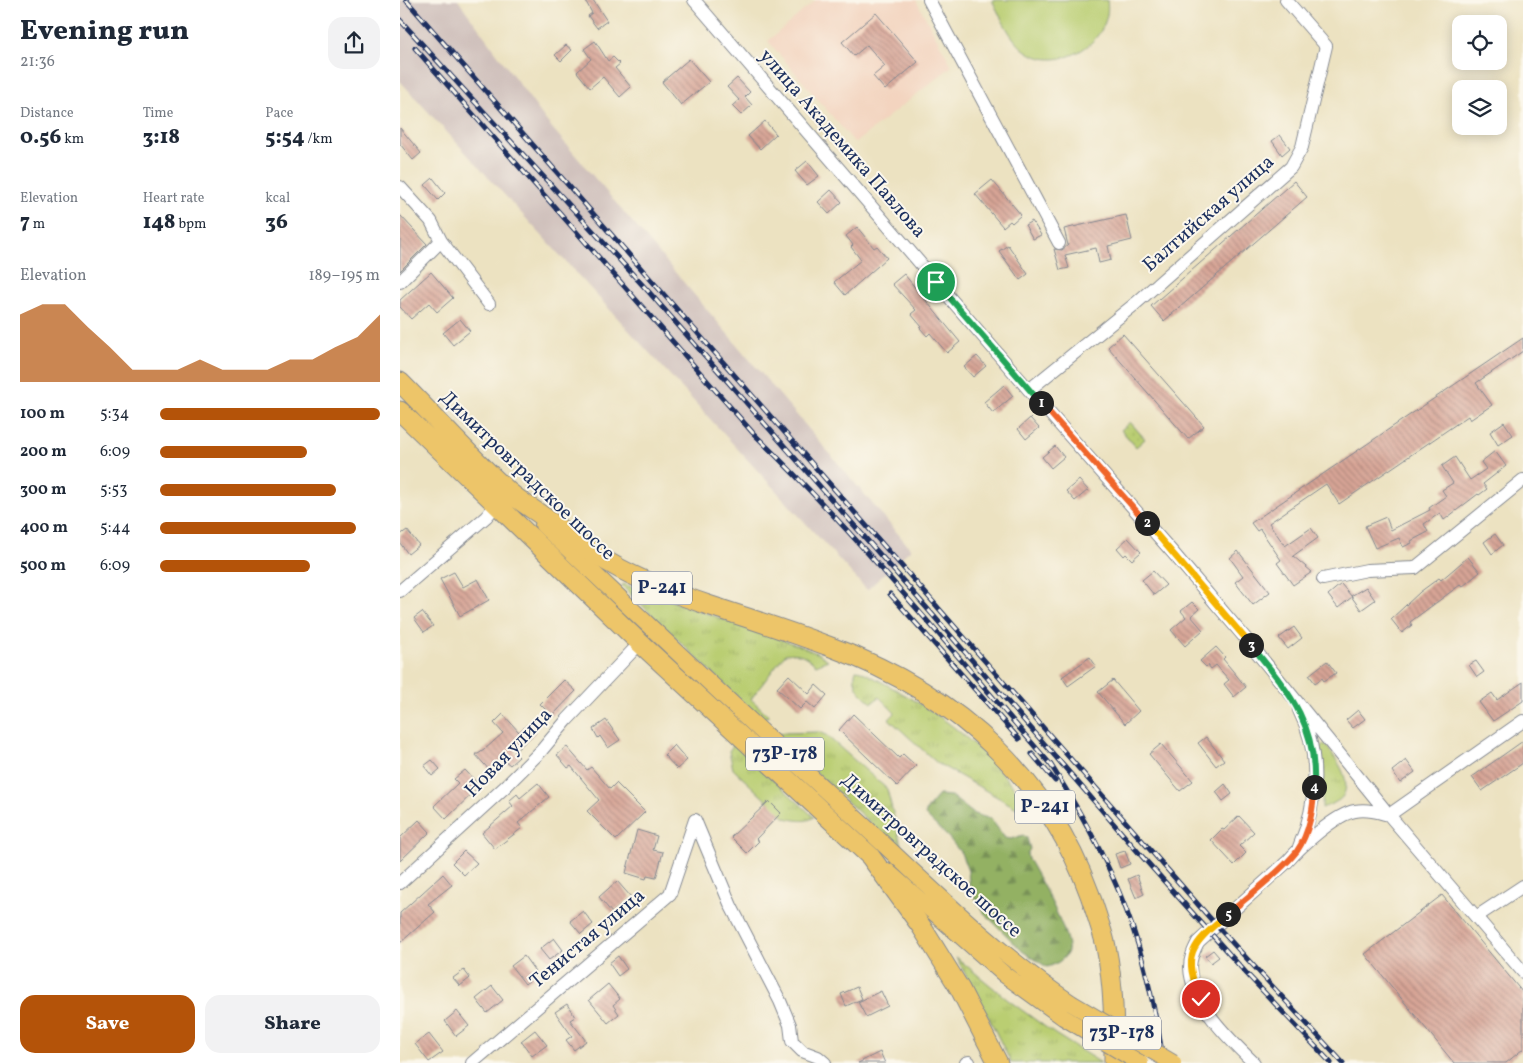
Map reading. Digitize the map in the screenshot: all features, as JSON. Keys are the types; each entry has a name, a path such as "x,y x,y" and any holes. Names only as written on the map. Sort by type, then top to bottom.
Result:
{"highway":[{"name":"Димитровградское шоссе","path":"400,382 504,499 640,643 870,856"},
{"name":"Димитровградское шоссе","path":"400,411 504,499"},
{"name":"Р-241","path":"504,499 608,562 649,583 832,647 880,666 938,701 966,722 1002,754 1025,779 1069,844 1090,894 1106,946 1112,992 1114,1063"},
{"name":"Р-241","path":"870,856 921,926 960,988 998,1063"}],"main road":[{"name":"Димитровградское шоссе","path":"504,499 916,874 1019,964 1071,1003 1174,1063"},
{"name":"Димитровградское шоссе","path":"870,856 1005,975 1063,1017 1140,1063"}],"street":[{"name":"улица Академика Павлова","path":"694,0 1029,390 1174,554 1523,972"},
{"path":"929,0 1060,243"},
{"name":"Балтийская улица","path":"1029,390 1135,304 1292,167 1302,147 1326,46 1286,0"},
{"path":"400,187 431,221 441,242 489,304"},
{"path":"400,282 441,242"},
{"path":"1323,579 1367,570 1414,568 1523,480"},
{"path":"400,591 486,517 504,499"},
{"name":"Новая улица","path":"400,884 541,751 567,720 640,643"},
{"path":"1282,683 1302,717 1313,754 1315,774 1313,803 1306,831 1298,849"},
{"path":"1254,1063 1237,1047 1208,1011 1192,978 1190,960 1202,937 1287,862 1298,849 1330,824 1352,811 1367,810 1390,815 1523,721"},
{"name":"Тенистая улица","path":"472,1063 670,894 695,820 731,906 780,1001 790,1025 792,1041 802,1051 818,1057 825,1063"},
{"path":"1476,917 1523,886"}],"shaded area":[{"path":"400,0 458,0 547,122 911,549 867,590 400,81"},
{"path":"816,0 916,0 952,66 855,143 768,41"}],"green space":[{"path":"992,0 1107,0 1107,15 1102,29 1082,50 1054,59 1040,57 1020,46 1006,28"},
{"path":"1130,422 1145,439 1136,447 1121,430"},
{"path":"623,584 800,646 828,660 816,665 802,655 795,653 785,654 751,699 769,716 760,719 622,586"},
{"path":"856,670 910,698 956,729 977,747 1005,777 1031,808 1029,811 1022,811 937,763 889,719 895,713 879,697 872,703 861,693 856,685"},
{"path":"818,732 826,735 887,789 901,845 894,845 779,738 780,733"},
{"path":"734,744 814,817 804,820 785,818 733,769 729,751"},
{"path":"1325,744 1341,768 1346,782 1343,796 1334,803 1322,808 1323,767 1319,747"},
{"path":"939,795 951,796 974,814 991,819 1005,838 1011,839 1023,835 1027,838 1030,849 1027,854 1028,859 1053,905 1068,943 1067,954 1059,962 1047,967 1022,951 983,912 969,883 968,871 961,853 949,838 925,815 927,809"},
{"path":"956,957 1008,1000 1055,1034 1101,1063 1011,1063"}],"building":[{"path":"585,0 593,0 607,21 597,28 588,16 592,13"},
{"path":"876,13 918,62 885,90 873,76 885,66 867,45 854,56 842,42"},
{"path":"595,41 608,61 613,57 620,64 615,68 631,87 620,97 603,77 590,88 577,72 591,59 584,49"},
{"path":"566,45 572,50 561,61 555,55"},
{"path":"689,59 709,82 681,105 662,82"},
{"path":"737,78 750,92 745,97 752,105 741,115 732,106 739,100 727,87"},
{"path":"765,121 776,134 760,149 748,136"},
{"path":"400,128 421,153 413,160 400,144"},
{"path":"1280,135 1290,148 1282,155 1272,141"},
{"path":"807,161 819,176 807,185 795,171"},
{"path":"433,178 445,193 438,200 425,185"},
{"path":"992,180 1021,215 1012,223 1010,221 1003,227 975,194"},
{"path":"1294,181 1307,197 1164,321 1151,306"},
{"path":"831,190 842,202 829,214 818,202"},
{"path":"400,215 427,244 400,271"},
{"path":"1126,215 1132,240 1108,246 1111,260 1099,263 1096,248 1065,255 1069,268 1060,270 1054,249 1062,250 1068,245 1064,229"},
{"path":"1032,221 1041,235 1033,239 1025,225"},
{"path":"857,227 874,248 877,246 887,258 845,295 834,282 861,260 851,247 853,245 846,236"},
{"path":"1008,245 1028,274 1020,280 999,251"},
{"path":"431,272 453,298 437,312 429,303 411,319 400,307 400,300"},
{"path":"904,274 960,342 947,353 930,333 927,336 920,328 922,327 911,314 916,310 892,284"},
{"path":"460,319 470,331 453,345 443,333"},
{"path":"1123,334 1204,426 1188,439 1108,347"},
{"path":"1523,338 1523,351 1476,383 1492,405 1470,420 1468,416 1339,504 1326,484 1269,523 1285,546 1311,528 1318,538 1293,556 1312,572 1293,585 1277,563 1281,560 1260,529 1257,531 1251,523"},
{"path":"977,356 986,366 973,377 964,367"},
{"path":"1004,385 1013,396 993,413 984,402"},
{"path":"1030,418 1039,428 1026,439 1018,429"},
{"path":"1504,422 1513,435 1498,445 1490,432"},
{"path":"1055,446 1064,457 1051,468 1042,457"},
{"path":"1495,451 1506,466 1483,484 1487,489 1444,520 1440,513 1424,524 1428,532 1411,541 1412,543 1403,547 1399,538 1375,548 1365,526 1386,517 1391,530 1430,510 1429,508 1446,496 1442,490 1453,483 1442,466 1455,457 1470,480 1486,469 1481,462"},
{"path":"1079,480 1088,490 1075,501 1066,491"},
{"path":"407,530 419,545 408,554 400,543 400,535"},
{"path":"1495,534 1503,545 1492,554 1484,542"},
{"path":"1128,538 1141,552 1132,560 1126,554 1124,556 1117,548"},
{"path":"1238,551 1270,592 1253,605 1235,582 1243,576 1230,558"},
{"path":"1468,557 1480,572 1462,587 1460,585 1410,622 1412,625 1402,633 1391,619 1420,592 1439,578 1441,580"},
{"path":"1153,571 1166,585 1154,595 1142,580"},
{"path":"454,572 463,587 478,579 489,600 460,616 440,579"},
{"path":"1341,584 1352,597 1338,608 1328,595"},
{"path":"1366,587 1375,600 1361,610 1351,596"},
{"path":"1192,602 1199,609 1191,616 1203,630 1185,646 1171,630 1186,617 1181,611"},
{"path":"422,612 433,626 424,632 414,618"},
{"path":"1294,627 1302,638 1288,649 1279,638"},
{"path":"1216,647 1225,657 1223,659 1246,687 1234,697 1224,684 1229,680 1216,665 1211,669 1200,661"},
{"path":"1090,657 1096,666 1068,686 1062,677"},
{"path":"1327,661 1336,673 1324,681 1322,678 1315,683 1309,675"},
{"path":"1476,661 1484,672 1477,677 1469,665"},
{"path":"789,675 809,694 816,685 827,695 815,709 807,702 800,709 777,688"},
{"path":"564,680 576,691 552,716 540,704"},
{"path":"1113,680 1139,711 1125,724 1098,692"},
{"path":"1523,682 1523,701 1493,721 1479,702 1492,693 1497,700"},
{"path":"1358,710 1365,719 1353,728 1346,720"},
{"path":"503,714 519,732 528,724 536,732 514,752 519,757 510,765 505,761 492,773 475,754 484,750 503,733 494,723"},
{"path":"853,714 899,758 903,754 916,766 897,786 839,730"},
{"path":"606,720 620,740 608,748 600,736 598,738 593,729"},
{"path":"1206,737 1224,760 1216,766 1198,743"},
{"path":"1523,741 1523,763 1482,791 1472,777"},
{"path":"1161,744 1193,781 1180,791 1149,754"},
{"path":"674,745 687,760 677,769 664,755"},
{"path":"567,747 587,770 591,767 610,789 616,783 645,812 616,840 587,811 599,800 571,766 568,768 557,755"},
{"path":"432,760 440,769 432,776 424,766"},
{"path":"1406,760 1415,772 1400,783 1392,771"},
{"path":"465,770 480,786 446,819 434,806 458,783 454,779"},
{"path":"538,783 549,797 518,823 522,828 495,849 482,833 513,806 509,801 517,794 520,798"},
{"path":"1225,784 1232,794 1223,801 1216,792"},
{"path":"769,801 781,813 756,839 759,841 747,853 731,837"},
{"path":"1239,816 1254,832 1239,846 1246,853 1234,865 1211,840"},
{"path":"419,820 430,832 400,861 400,838"},
{"path":"637,830 657,836 653,850 663,852 656,878 647,876 646,879 626,873"},
{"path":"464,851 477,863 464,875 452,863"},
{"path":"1125,851 1130,864 1120,868 1115,854"},
{"path":"443,874 452,885 428,904 435,912 400,943 400,913"},
{"path":"1137,875 1144,894 1136,898 1128,879"},
{"path":"617,881 631,897 612,913 599,897"},
{"path":"1442,895 1523,993 1523,1049 1506,1063 1454,1063 1365,954"},
{"path":"583,911 593,924 581,934 570,921"},
{"path":"554,938 563,950 549,960 540,949"},
{"path":"1213,950 1219,957 1211,963 1205,956"},
{"path":"524,956 537,974 525,984 511,966"},
{"path":"618,956 627,969 618,976 609,963"},
{"path":"464,970 470,978 460,986 453,978"},
{"path":"608,984 620,999 613,1005 619,1014 608,1023 589,1000"},
{"path":"492,986 503,1000 487,1013 476,999"},
{"path":"857,987 862,999 846,1006 841,994"},
{"path":"881,991 888,1006 866,1017 858,1002"},
{"path":"567,1004 575,1017 570,1020 586,1041 574,1050 566,1040 572,1036 555,1012"},
{"path":"457,1011 469,1026 456,1036 445,1021"},
{"path":"535,1030 547,1045 532,1056 521,1041"},
{"path":"429,1034 443,1052 429,1062 415,1044"},
{"path":"880,1052 885,1063 858,1063"}],"railway":[{"path":"406,0 1216,925 1343,1063"},
{"path":"400,20 648,291 1139,853 1247,974 1331,1063"},
{"path":"415,48 753,433 869,554 1051,765 1097,845 1125,907 1147,979 1164,1063"},
{"path":"890,594 1019,739"},
{"path":"1032,754 1055,781"}],"route":[{"path":"936,282 1246,639 1282,683 1302,717 1309,735 1315,774 1311,813 1306,831 1298,849 1287,862 1198,942 1190,960 1190,969 1201,999"}]}
